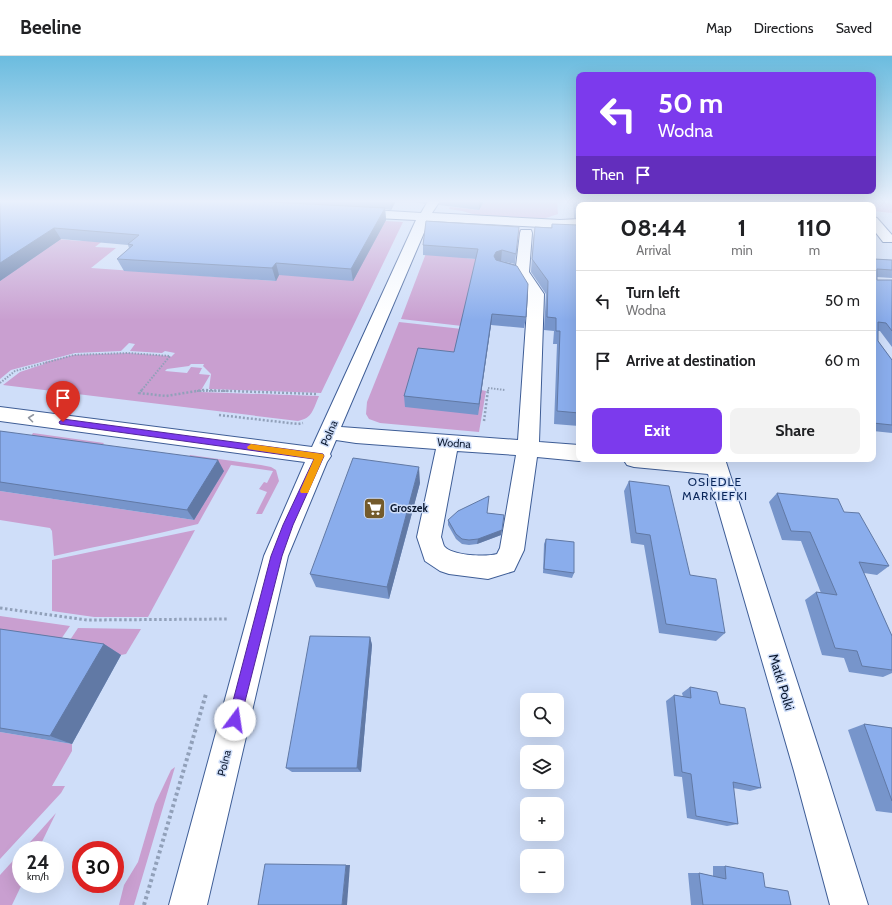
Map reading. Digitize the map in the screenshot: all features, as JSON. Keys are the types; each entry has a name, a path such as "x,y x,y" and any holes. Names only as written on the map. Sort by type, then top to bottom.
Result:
{"street":[{"name":"Polna","path":"188,905 276,556 288,525 414,241"},
{"path":"448,442 429,537 434,553 449,563 488,568 505,563 512,550 526,448 529,438 536,294 522,272 525,241"},
{"path":"501,266 522,272"},
{"name":"Wodna","path":"0,414 325,444 356,436 576,453"},
{"path":"695,462 715,463"},
{"name":"Matki Polki","path":"715,463 810,771 849,905"}],"path":[{"path":"0,383 15,371 74,354 128,352 170,356 139,393 166,396 203,390 318,394"},
{"path":"483,427 488,388 531,392"},
{"path":"212,414 298,424 308,422"},
{"path":"0,608 87,620 227,619"},
{"path":"225,625 229,611"},
{"path":"144,905 208,687"}],"shaded area":[{"path":"55,241 103,241 95,247 116,248 91,268 276,281 280,241 394,241 321,393 209,389 211,374 203,366 204,364 191,364 189,366 167,369 165,371 187,373 191,367 202,368 199,374 210,375 200,392 319,396 310,415 303,420 298,421 3,385 20,372 44,364 45,362 74,355 128,353 171,357 175,353 165,351 162,353 130,351 135,344 129,343 121,351 75,353 11,370 0,379 0,281"},
{"path":"431,241 469,241 465,258 494,261 462,326 401,319"},
{"path":"518,241 522,241 521,247 517,247"},
{"path":"399,322 462,329 478,414 481,390 486,391 479,432 380,423 369,419 366,414 367,402"},
{"path":"33,433 104,443 96,453 30,438"},
{"path":"190,455 261,465 271,467 276,470 279,481 262,514 256,514 267,492 259,489 264,482 267,483 273,471 231,465 198,524 54,556 52,531 50,528 0,520 0,491 194,520 188,459"},
{"path":"195,530 148,617 94,617 52,611 52,560"},
{"path":"0,616 70,626 57,645 0,637"},
{"path":"78,628 141,629 126,654 121,655 83,650 70,640"},
{"path":"0,732 72,744 72,751 52,786 65,786 61,793 17,841 12,841 12,846 0,859"},
{"path":"175,767 134,905 119,905 122,893 124,893 124,885 138,862 155,804 171,770"},
{"path":"56,813 42,841 31,841"},
{"path":"12,862 12,893 18,893 12,905 0,905 0,875"}],"building":[{"path":"0,241 35,241 0,263"},
{"path":"132,241 367,241 351,269 276,263 272,268 117,259 133,245 128,244"},
{"path":"424,241 517,241 516,254 502,250 496,252 494,256 496,260 517,266 528,284 526,317 492,314 479,404 404,396 418,348 454,352 478,249 423,245"},
{"path":"534,241 576,241 576,413 557,411 560,331 556,331 556,318 547,317 548,281 532,259"},
{"path":"876,259 892,260 892,270 877,269 877,280 892,280 892,331 886,323 878,322 878,341 892,360 892,425 876,423"},
{"path":"0,431 218,460 187,510 0,482"},
{"path":"353,458 419,467 387,587 310,574"},
{"path":"629,481 669,486 690,575 716,579 725,633 666,624 650,535 636,533"},
{"path":"777,493 838,499 844,512 859,513 889,566 859,562 892,636 892,670 862,666 857,651 835,648 816,592 837,595 810,532 791,531"},
{"path":"489,496 487,513 504,515 502,530 478,539 462,539 456,534 448,520 458,511"},
{"path":"546,539 574,542 574,573 544,569"},
{"path":"0,629 104,644 50,736 0,728"},
{"path":"310,636 370,637 357,768 286,768"},
{"path":"690,687 717,692 720,704 745,708 761,788 733,782 738,824 696,816 691,774 682,772 674,695 691,698"},
{"path":"864,724 892,728 892,801"},
{"path":"265,864 346,865 342,905 258,905"},
{"path":"725,866 763,873 765,887 788,891 791,905 703,905 699,873 726,879"}],"slow traffic":[{"path":"251,447 320,456 304,491"}],"place":[{"name":"Groszek","path":"374,508"}],"district":[{"name":"OSIEDLE MARKIEFKI","path":"715,488"}],"route":[{"path":"63,422 320,456 288,525 276,556 235,720"}]}
